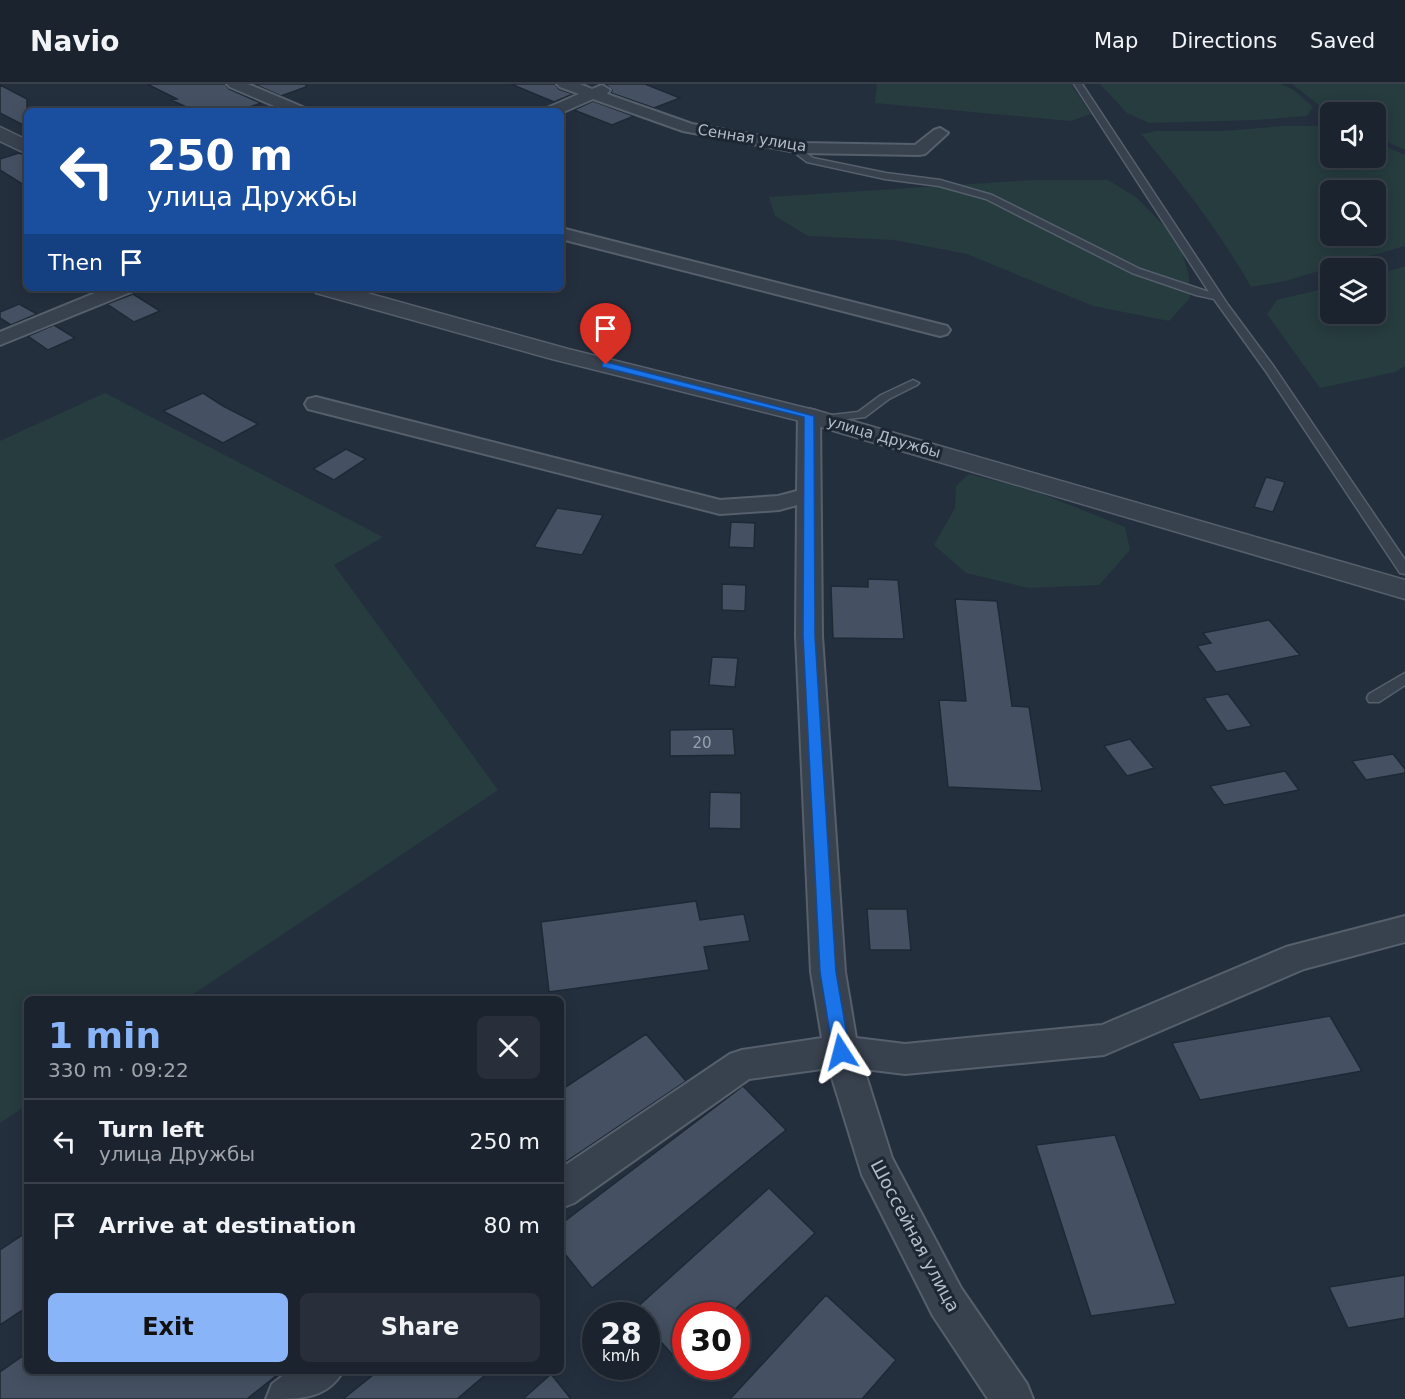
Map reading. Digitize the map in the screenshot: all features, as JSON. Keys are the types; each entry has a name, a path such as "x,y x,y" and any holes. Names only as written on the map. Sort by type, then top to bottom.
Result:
{"street":[{"path":"235,84 292,108"},
{"name":"Сенная улица","path":"565,84 689,128 801,148 919,150 940,133"},
{"path":"560,108 615,84"},
{"path":"0,133 24,146"},
{"path":"564,234 940,330"},
{"path":"0,339 117,291"},
{"name":"улица Дружбы","path":"339,291 560,354 816,417 1405,590"},
{"path":"316,404 720,507 779,503 809,495"},
{"name":"Шоссейная улица","path":"816,417 809,495 809,636 828,972 841,1052 875,1163 947,1302 1012,1399"},
{"path":"564,1189 742,1065 841,1052 905,1059 1104,1040 1298,957 1405,930"},
{"path":"287,1399 318,1374"}],"lane":[{"path":"1078,84 1217,296 1270,369 1405,570"},
{"path":"790,146 810,160 885,176 940,183 989,197 1136,271 1200,294 1217,296"},
{"path":"816,417 861,415 885,397 913,383"},
{"path":"1374,698 1405,678"}],"green space":[{"path":"877,84 1071,84 1091,114 1071,121 875,103"},
{"path":"1100,84 1281,84 1294,90 1313,107 1307,116 1149,123 1127,113"},
{"path":"1292,84 1405,84 1405,150 1386,141 1386,102 1320,102 1320,106"},
{"path":"1283,126 1320,126 1320,168 1386,168 1386,146 1405,155 1405,246 1364,258 1320,258 1320,271 1285,281 1251,287 1199,208 1141,134 1157,131 1224,131"},
{"path":"1034,180 1108,180 1136,197 1179,241 1189,277 1190,298 1169,321 1093,306 967,254 894,240 808,236 775,216 769,197"},
{"path":"1405,266 1405,366 1395,372 1320,388 1267,314 1277,300 1320,289 1320,324 1386,324 1386,272"},
{"path":"105,393 383,537 334,565 498,790 190,996 24,996 24,1107 0,1123 0,441"},
{"path":"969,474 1032,490 1125,527 1130,550 1099,585 1029,588 966,573 934,545 955,508 956,486"}],"building":[{"path":"147,84 225,84 229,89 261,103 247,108 188,108 171,100 177,99"},
{"path":"254,84 306,84 306,87 281,96"},
{"path":"511,84 555,84 559,89 573,94 554,102"},
{"path":"605,84 645,84 680,98 654,108 611,93 612,90"},
{"path":"0,85 27,99 27,108 24,108 24,125 0,113"},
{"path":"593,101 634,116 612,125 574,110"},
{"path":"19,153 24,155 24,185 0,170 0,159"},
{"path":"133,294 160,311 134,322 107,304"},
{"path":"19,304 37,314 11,325 0,318 0,312"},
{"path":"54,325 75,338 48,350 28,336"},
{"path":"203,393 258,424 223,443 163,411"},
{"path":"346,449 366,459 334,480 313,469"},
{"path":"1266,477 1285,482 1273,512 1254,507"},
{"path":"557,508 603,515 582,555 534,547"},
{"path":"731,522 755,523 754,548 729,547"},
{"path":"868,579 898,580 904,639 833,638 831,586 868,587"},
{"path":"722,584 746,585 745,611 722,610"},
{"path":"955,599 997,601 1012,706 1029,707 1042,791 948,787 939,700 966,701"},
{"path":"1269,620 1300,655 1216,672 1197,646 1211,643 1203,633"},
{"path":"712,657 738,658 735,687 709,685"},
{"path":"1228,694 1252,726 1227,731 1204,698"},
{"path":"733,729 735,755 670,756 670,730"},
{"path":"1130,739 1154,768 1127,776 1104,746"},
{"path":"1393,754 1405,769 1405,773 1366,780 1352,761"},
{"path":"1285,771 1299,790 1224,805 1210,786"},
{"path":"710,792 741,793 741,829 709,828"},
{"path":"696,901 700,920 744,914 750,941 704,947 709,970 549,992 541,922"},
{"path":"867,909 907,909 911,950 870,950"},
{"path":"1330,1016 1362,1071 1200,1100 1172,1043"},
{"path":"646,1034 686,1081 564,1163 564,1088"},
{"path":"743,1086 786,1130 592,1288 564,1253 564,1222"},
{"path":"1115,1135 1176,1304 1091,1316 1036,1145"},
{"path":"769,1188 815,1233 743,1302 672,1302 672,1354 660,1341 660,1302 643,1302"},
{"path":"24,1234 24,1309 0,1325 0,1250"},
{"path":"1405,1275 1405,1318 1348,1328 1329,1287"},
{"path":"826,1295 896,1360 862,1399 730,1399 750,1380"},
{"path":"24,1355 24,1374 278,1374 247,1399 0,1399 0,1372"},
{"path":"374,1374 486,1374 457,1399 343,1399"},
{"path":"551,1374 571,1399 523,1399"}],"route":[{"path":"606,365 809,416 809,636 828,972 841,1052"}]}
